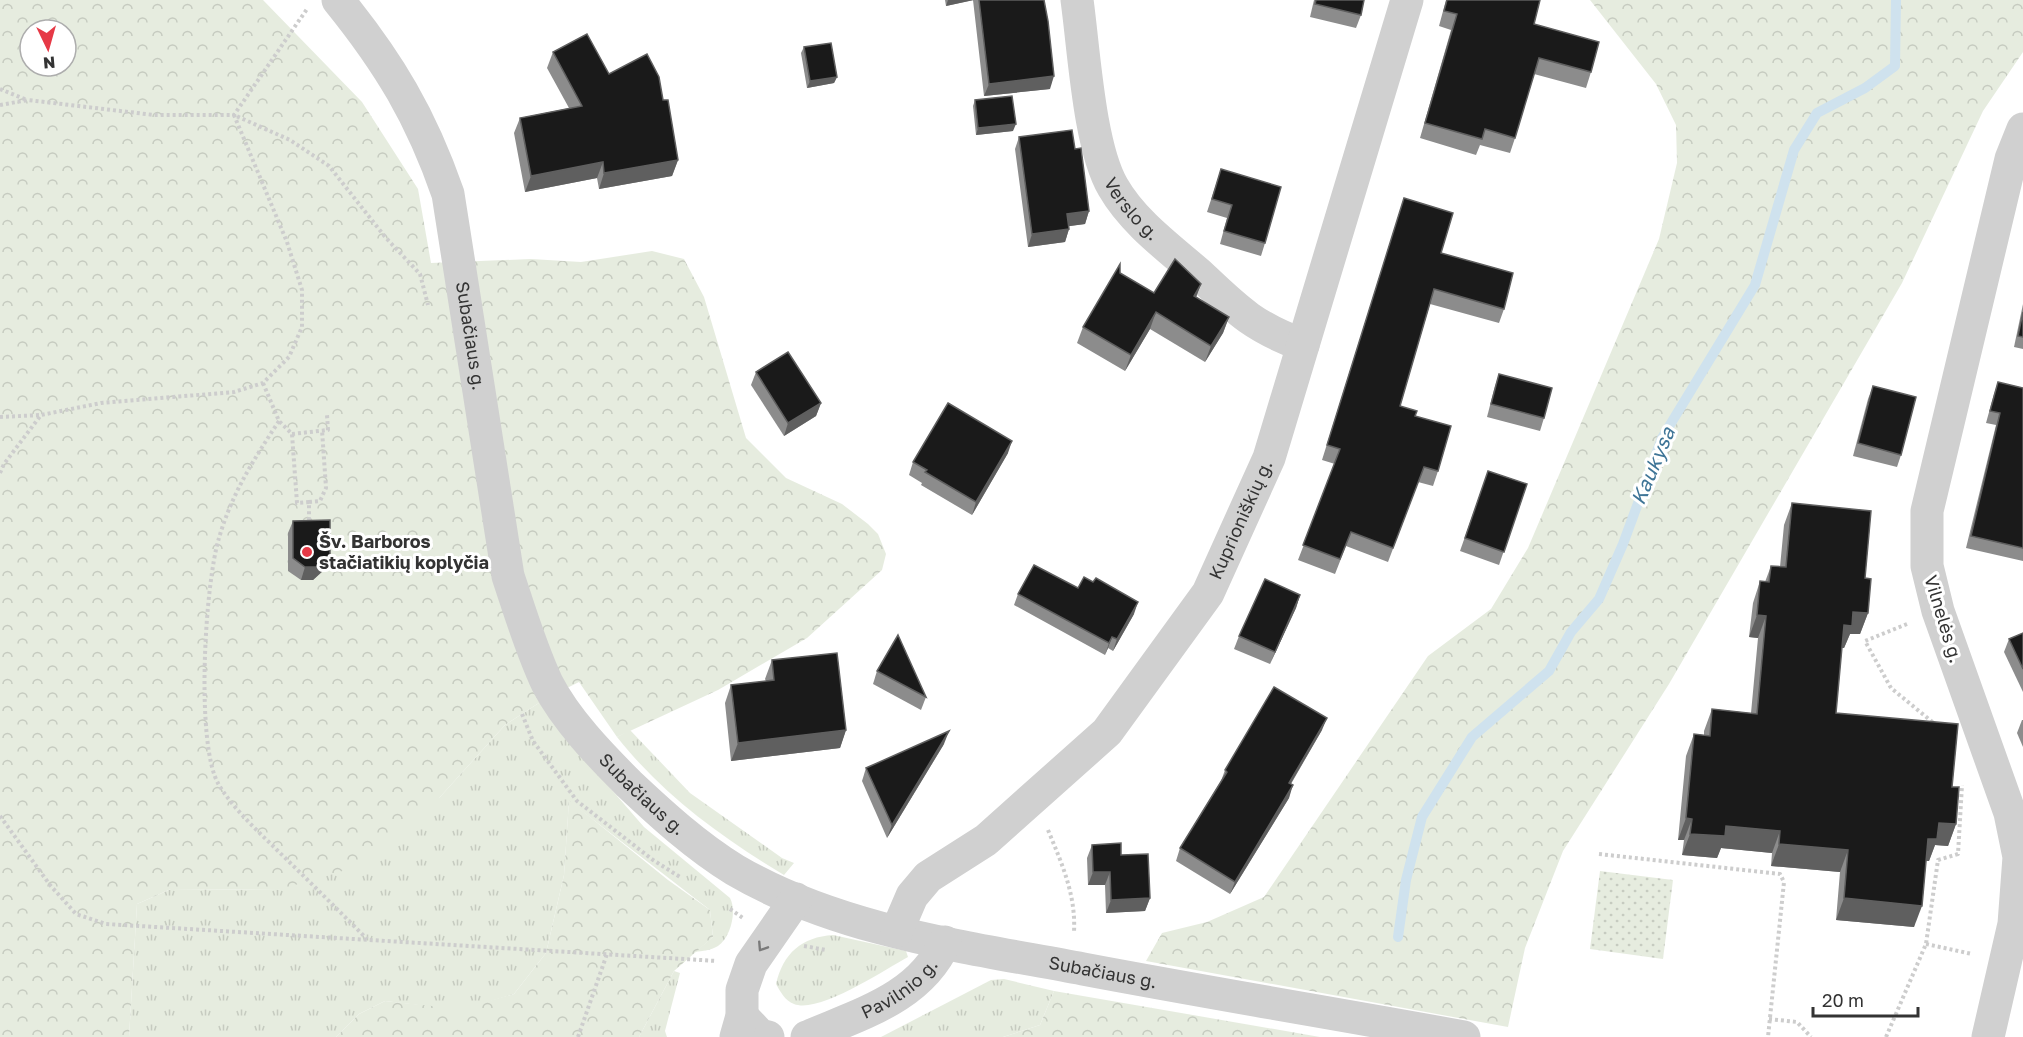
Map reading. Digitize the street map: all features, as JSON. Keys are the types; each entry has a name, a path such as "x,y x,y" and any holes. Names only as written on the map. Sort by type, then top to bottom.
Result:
{"street":[{"name":"Verslo g.","path":"1077,0 1091,110 1100,151 1112,186 1135,217 1249,320 1273,334 1303,345"},
{"name":"Kuprioniškių g.","path":"897,931 912,896 928,877 986,840 1107,732 1208,593 1269,458 1407,0"},
{"name":"Subačiaus g.","path":"324,3 375,46 409,101 431,146 448,194 508,576 548,685 594,749 649,803 693,841 736,870 796,899 897,931 1072,967 1464,1037"},
{"name":"Vilnelės g.","path":"1988,1037 2014,924 2019,857 2010,813 1938,611 1927,566 1926,511 2011,159 2023,129"},
{"path":"768,1037 739,1027 742,990 751,964 796,899"},
{"name":"Pavilnio g.","path":"807,1037 883,1005 918,982 936,962 945,942"}],"path":[{"path":"234,115 324,3"},
{"path":"0,89 28,100 154,115 234,115 290,140 329,166 386,238 420,274 429,309"},
{"path":"0,105 28,100"},
{"path":"1,418 41,415 101,404 234,392 263,383 290,357 302,327 302,290 287,242 234,115"},
{"path":"263,383 279,421 292,434 297,503 320,501 326,488 322,430"},
{"path":"0,473 4,464 41,415"},
{"path":"292,434 328,430 327,415"},
{"path":"279,421 242,478 218,539 206,658 209,759 218,783 238,811 367,939"},
{"path":"309,502 309,533"},
{"path":"1937,726 1891,688 1865,641 1938,611"},
{"path":"520,709 533,741 577,801 653,860 682,879"},
{"path":"1886,1037 1926,944 1938,860 1958,854 1963,783"},
{"path":"1028,803 1048,831 1067,877 1075,914 1072,967"},
{"path":"0,816 50,885 76,914 106,924 751,964"},
{"path":"1599,854 1780,873 1784,882 1768,1037"},
{"path":"721,903 770,934"},
{"path":"1926,944 2006,961"},
{"path":"578,1037 607,954"},
{"path":"1769,1019 1797,1022 1811,1037"}],"green space":[{"path":"0,0 263,0 362,102 418,189 431,263 531,259 581,262 652,251 684,259 704,297 746,438 786,478 842,504 868,524 878,534 886,554 882,570 807,638 718,690 617,737 579,682 545,699 505,725 440,797 366,864 278,890 171,889 137,904 129,1037 0,1037"},
{"path":"1590,0 2023,0 2023,52 1983,111 1902,283 1669,684 1563,851 1525,948 1508,1027 1146,961 1162,933 1207,922 1264,897 1428,656 1491,609 1528,548 1659,239 1677,163 1676,125 1656,84"},
{"path":"545,699 571,743 644,827 730,898 733,910 732,924 723,942 710,949 695,952 713,937 710,910 569,801 564,875 546,953 514,994 460,1010 385,1001 359,1014 336,1037 129,1037 137,904 171,889 278,890 440,797 505,725"},
{"path":"630,730 690,793 782,858 794,863 784,875 738,846 673,796 617,737"},
{"path":"569,800 668,880 710,910 713,937 674,971 639,1037 336,1037 359,1014 385,1001 460,1009 514,994 546,953 564,875"},
{"path":"1600,871 1673,880 1663,959 1590,949"},
{"path":"833,935 906,951 908,957 835,997 805,1005 791,1003 783,996 776,984 789,955 803,943 822,936"},
{"path":"674,971 680,973 665,1031 667,1037 639,1037"},
{"path":"1004,979 1054,991 1040,1025 1003,1037 881,1037 991,980"},
{"path":"1054,991 1320,1037 1003,1037 1040,1025"}],"building":[{"path":"979,0 1044,0 1054,76 989,84"},
{"path":"1316,0 1364,0 1361,15 1315,4"},
{"path":"1447,0 1540,0 1534,24 1599,42 1591,72 1539,58 1515,138 1485,129 1482,139 1425,123 1457,14 1444,11"},
{"path":"587,34 609,74 647,54 659,77 663,100 668,100 678,160 604,173 603,162 531,176 520,118 582,106 553,52"},
{"path":"831,43 837,77 810,81 804,47"},
{"path":"1012,96 1016,124 978,128 975,100"},
{"path":"1072,130 1075,149 1081,148 1089,211 1067,214 1069,229 1032,234 1019,137"},
{"path":"1221,169 1281,187 1265,243 1224,231 1232,205 1212,199"},
{"path":"1404,198 1453,213 1441,253 1513,273 1504,309 1434,289 1400,406 1417,411 1415,416 1451,426 1438,471 1424,467 1393,548 1351,532 1340,559 1303,545 1340,449 1327,445"},
{"path":"1175,259 1201,284 1194,296 1229,317 1211,346 1156,312 1131,355 1083,327 1120,264 1120,273 1154,293"},
{"path":"2023,312 2023,337 2018,336"},
{"path":"788,352 821,403 788,423 756,372"},
{"path":"1499,374 1552,388 1544,418 1491,404"},
{"path":"1998,382 2023,388 2023,548 1971,536 2000,413 1990,411"},
{"path":"1873,386 1916,397 1901,455 1858,443"},
{"path":"948,403 1012,441 976,502 925,472 927,470 913,462"},
{"path":"1488,471 1527,484 1504,552 1465,538"},
{"path":"1792,503 1871,511 1865,578 1871,579 1868,613 1853,612 1852,626 1844,625 1836,713 1958,724 1952,787 1959,787 1956,824 1939,823 1937,839 1928,839 1922,906 1844,898 1848,850 1779,844 1780,831 1726,826 1725,836 1690,834 1692,819 1686,818 1694,734 1710,736 1712,709 1757,714 1766,616 1757,615 1760,581 1769,582 1771,566 1786,567"},
{"name":"Šv. Barboros stačiatikių koplyčia","path":"330,520 330,556 318,567 305,567 293,558 293,521"},
{"path":"1034,565 1078,588 1084,577 1093,582 1096,578 1138,602 1117,639 1112,637 1109,643 1018,594"},
{"path":"1265,579 1300,595 1275,652 1239,636"},
{"path":"2023,633 2023,669 2009,639"},
{"path":"898,635 926,697 877,671"},
{"path":"837,653 846,730 738,743 731,685 774,680 772,660"},
{"path":"1274,687 1327,718 1289,783 1293,785 1235,882 1180,848 1227,772 1225,770"},
{"path":"949,731 892,825 866,768"},
{"path":"1121,843 1121,855 1148,854 1150,898 1111,900 1110,872 1093,872 1092,845"}],"waterway":[{"name":"Kaukysa","path":"1398,937 1406,880 1422,817 1472,737 1549,671 1571,632 1599,599 1623,544 1662,438 1755,285 1794,150 1817,113 1865,88 1895,66 1896,0"}],"place":[{"name":"Šv. Barboros stačiatikių koplyčia","path":"307,552"}]}
